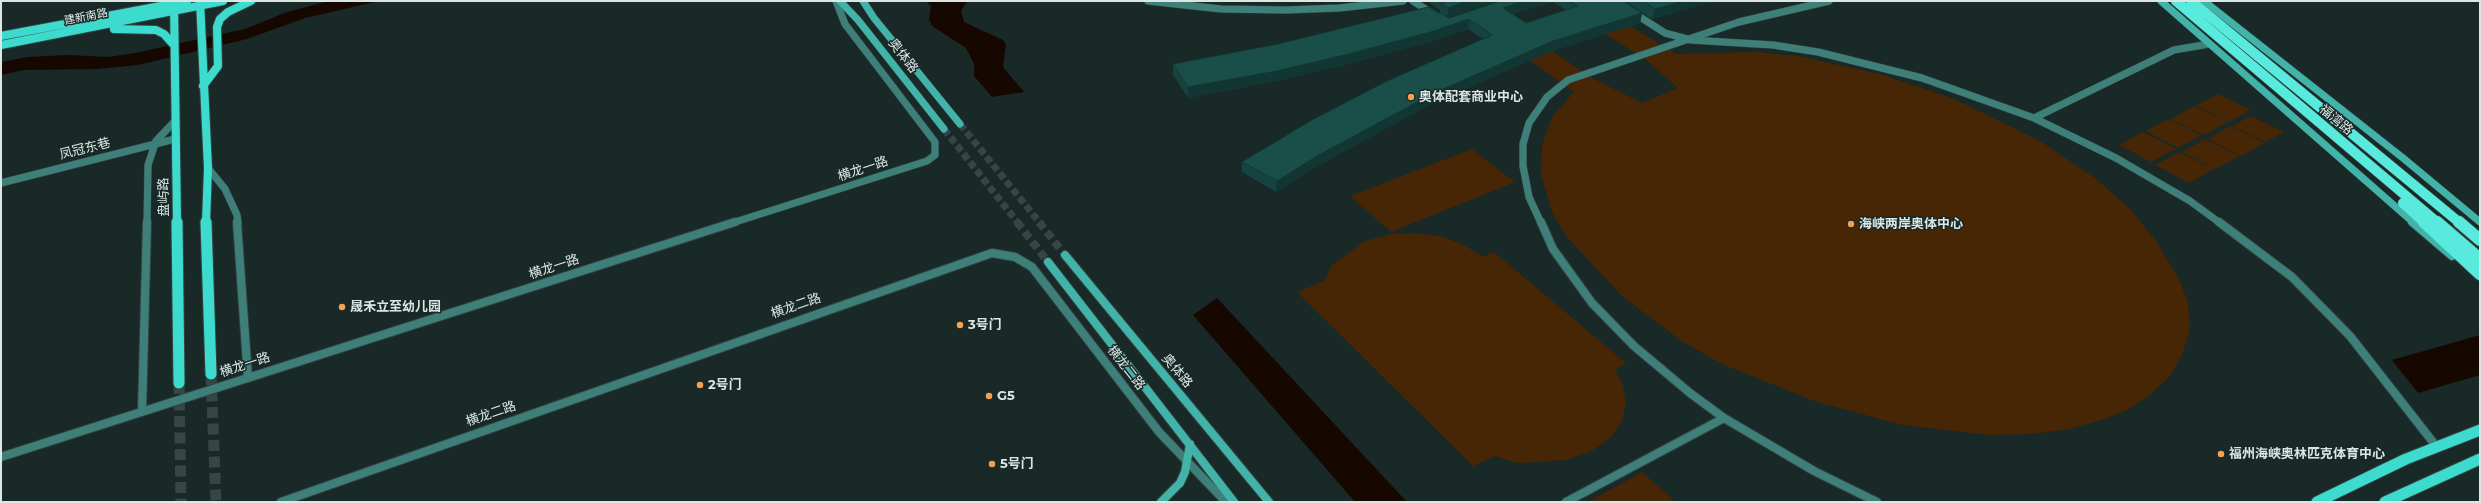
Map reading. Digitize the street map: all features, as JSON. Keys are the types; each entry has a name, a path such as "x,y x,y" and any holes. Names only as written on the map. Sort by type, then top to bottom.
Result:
{"highway":[{"name":"福湾路","path":"2176,1 2480,259"},
{"name":"福湾路","path":"2191,1 2480,240"},
{"path":"2280,88 2480,274"}],"main road":[{"name":"建新南路","path":"4,44 187,1"},
{"name":"建新南路","path":"1,36 173,5 223,1"},
{"path":"204,86 218,66 216,34 220,19 228,12 251,1"},
{"name":"奥体路","path":"840,1 858,20 944,129"},
{"name":"奥体路","path":"863,1 874,18 960,124"},
{"path":"2161,1 2343,163 2480,279"},
{"path":"2204,1 2403,158 2480,222"},
{"path":"201,3 208,168 206,221 211,374"},
{"name":"盘屿路","path":"173,5 179,383"},
{"path":"4,44 134,28 150,28 160,32 173,44"},
{"name":"奥体路","path":"1065,256 1269,502"},
{"path":"1048,262 1234,502"},
{"path":"2317,502 2436,446 2480,430"},
{"path":"1161,502 1180,483 1187,462 1190,444"},
{"path":"2385,502 2480,459"}],"street":[{"name":"横龙一路","path":"1,457 932,159 936,149 933,138 846,24 836,1"},
{"path":"1148,1 1221,9 1286,10 1339,8 1403,1"},
{"path":"1414,1 1440,19"},
{"path":"1615,1 1665,33 1691,40 1780,46 1850,59 1929,80 2034,118 2097,148 2172,190 2233,232 2292,277 2350,336 2436,446"},
{"path":"1829,1 1739,22 1691,40 1585,72 1560,84 1547,97 1529,124 1523,144 1523,161 1529,197 1539,223 1553,249 1581,289 1605,318 1639,351 1724,418 1814,471 1877,502"},
{"path":"2034,118 2168,52 2209,44"},
{"path":"142,412 147,170 155,144 174,122"},
{"name":"凤冠东巷","path":"1,183 175,139"},
{"path":"208,168 225,190 237,215 248,378"},
{"name":"横龙二路","path":"281,502 975,257 992,253 1015,256 1032,267 1159,432 1226,502"},
{"path":"1566,502 1724,418"}],"shaded area":[{"path":"329,1 379,1 305,18 247,39 138,65 97,69 24,70 1,75 1,62 28,57 68,55 108,57 135,53 245,29 287,12"},
{"path":"926,1 967,1 961,11 964,22 1003,40 1006,44 1003,67 1024,92 992,97 974,76 974,64 966,48 932,26 929,19 931,6"},
{"name":"海峡两岸奥体中心","path":"1630,26 1676,54 1756,52 1798,56 1883,75 1952,98 2040,141 2095,178 2131,210 2156,241 2178,277 2188,302 2190,328 2183,352 2171,375 2151,394 2127,410 2101,420 2070,429 2033,434 1989,435 1902,425 1814,401 1724,365 1683,342 1623,297 1566,236 1552,212 1541,175 1542,145 1552,117 1574,92 1529,60 1552,51 1594,79 1642,103 1678,88 1645,59 1604,33"},
{"path":"2218,94 2251,110 2228,122 2196,106"},
{"path":"2194,106 2227,122 2204,135 2171,119"},
{"path":"2251,116 2284,132 2265,142 2232,126"},
{"path":"2169,119 2202,135 2178,148 2146,131"},
{"path":"2230,126 2265,143 2241,156 2208,139"},
{"path":"2143,132 2176,149 2151,162 2119,145"},
{"path":"2205,139 2240,156 2215,169 2182,152"},
{"path":"1472,149 1515,182 1391,232 1350,196"},
{"path":"2179,152 2214,169 2189,183 2155,165"},
{"path":"1417,233 1443,237 1464,245 1483,257 1494,252 1626,363 1615,370 1623,385 1626,404 1621,423 1611,437 1593,450 1567,460 1518,463 1495,456 1473,466 1297,292 1324,281 1332,265 1365,241 1392,234"},
{"path":"1217,298 1407,502 1355,502 1193,315"},
{"path":"2480,335 2480,375 2418,393 2392,360"},
{"path":"1642,472 1676,502 1588,502"}],"building":[{"path":"1443,1 1468,1 1448,8 1441,3 1445,2"},
{"path":"1500,1 1525,1 1503,8 1526,23 1578,6 1569,1 1623,1 1642,13 1553,41 1434,93 1317,156 1277,181 1242,162 1312,120 1387,81 1492,35 1469,19 1434,31 1349,54 1277,71 1188,87 1173,64 1278,44 1428,7 1449,18"},
{"path":"1642,1 1683,1 1655,9"}],"tunnel":[{"path":"960,124 1040,223"},
{"path":"944,129 1018,223"},
{"path":"1017,222 1048,262"},
{"path":"1039,222 1065,255"},
{"path":"211,374 216,502"},
{"path":"179,383 181,502"}],"place":[{"name":"奥体配套商业中心","path":"1411,97"},
{"name":"海峡两岸奥体中心","path":"1851,224"},
{"name":"晟禾立至幼儿园","path":"342,307"},
{"name":"3号门","path":"960,325"},
{"name":"2号门","path":"700,385"},
{"name":"G5","path":"989,396"},
{"name":"福州海峡奥林匹克体育中心","path":"2221,454"},
{"name":"5号门","path":"992,464"}]}
